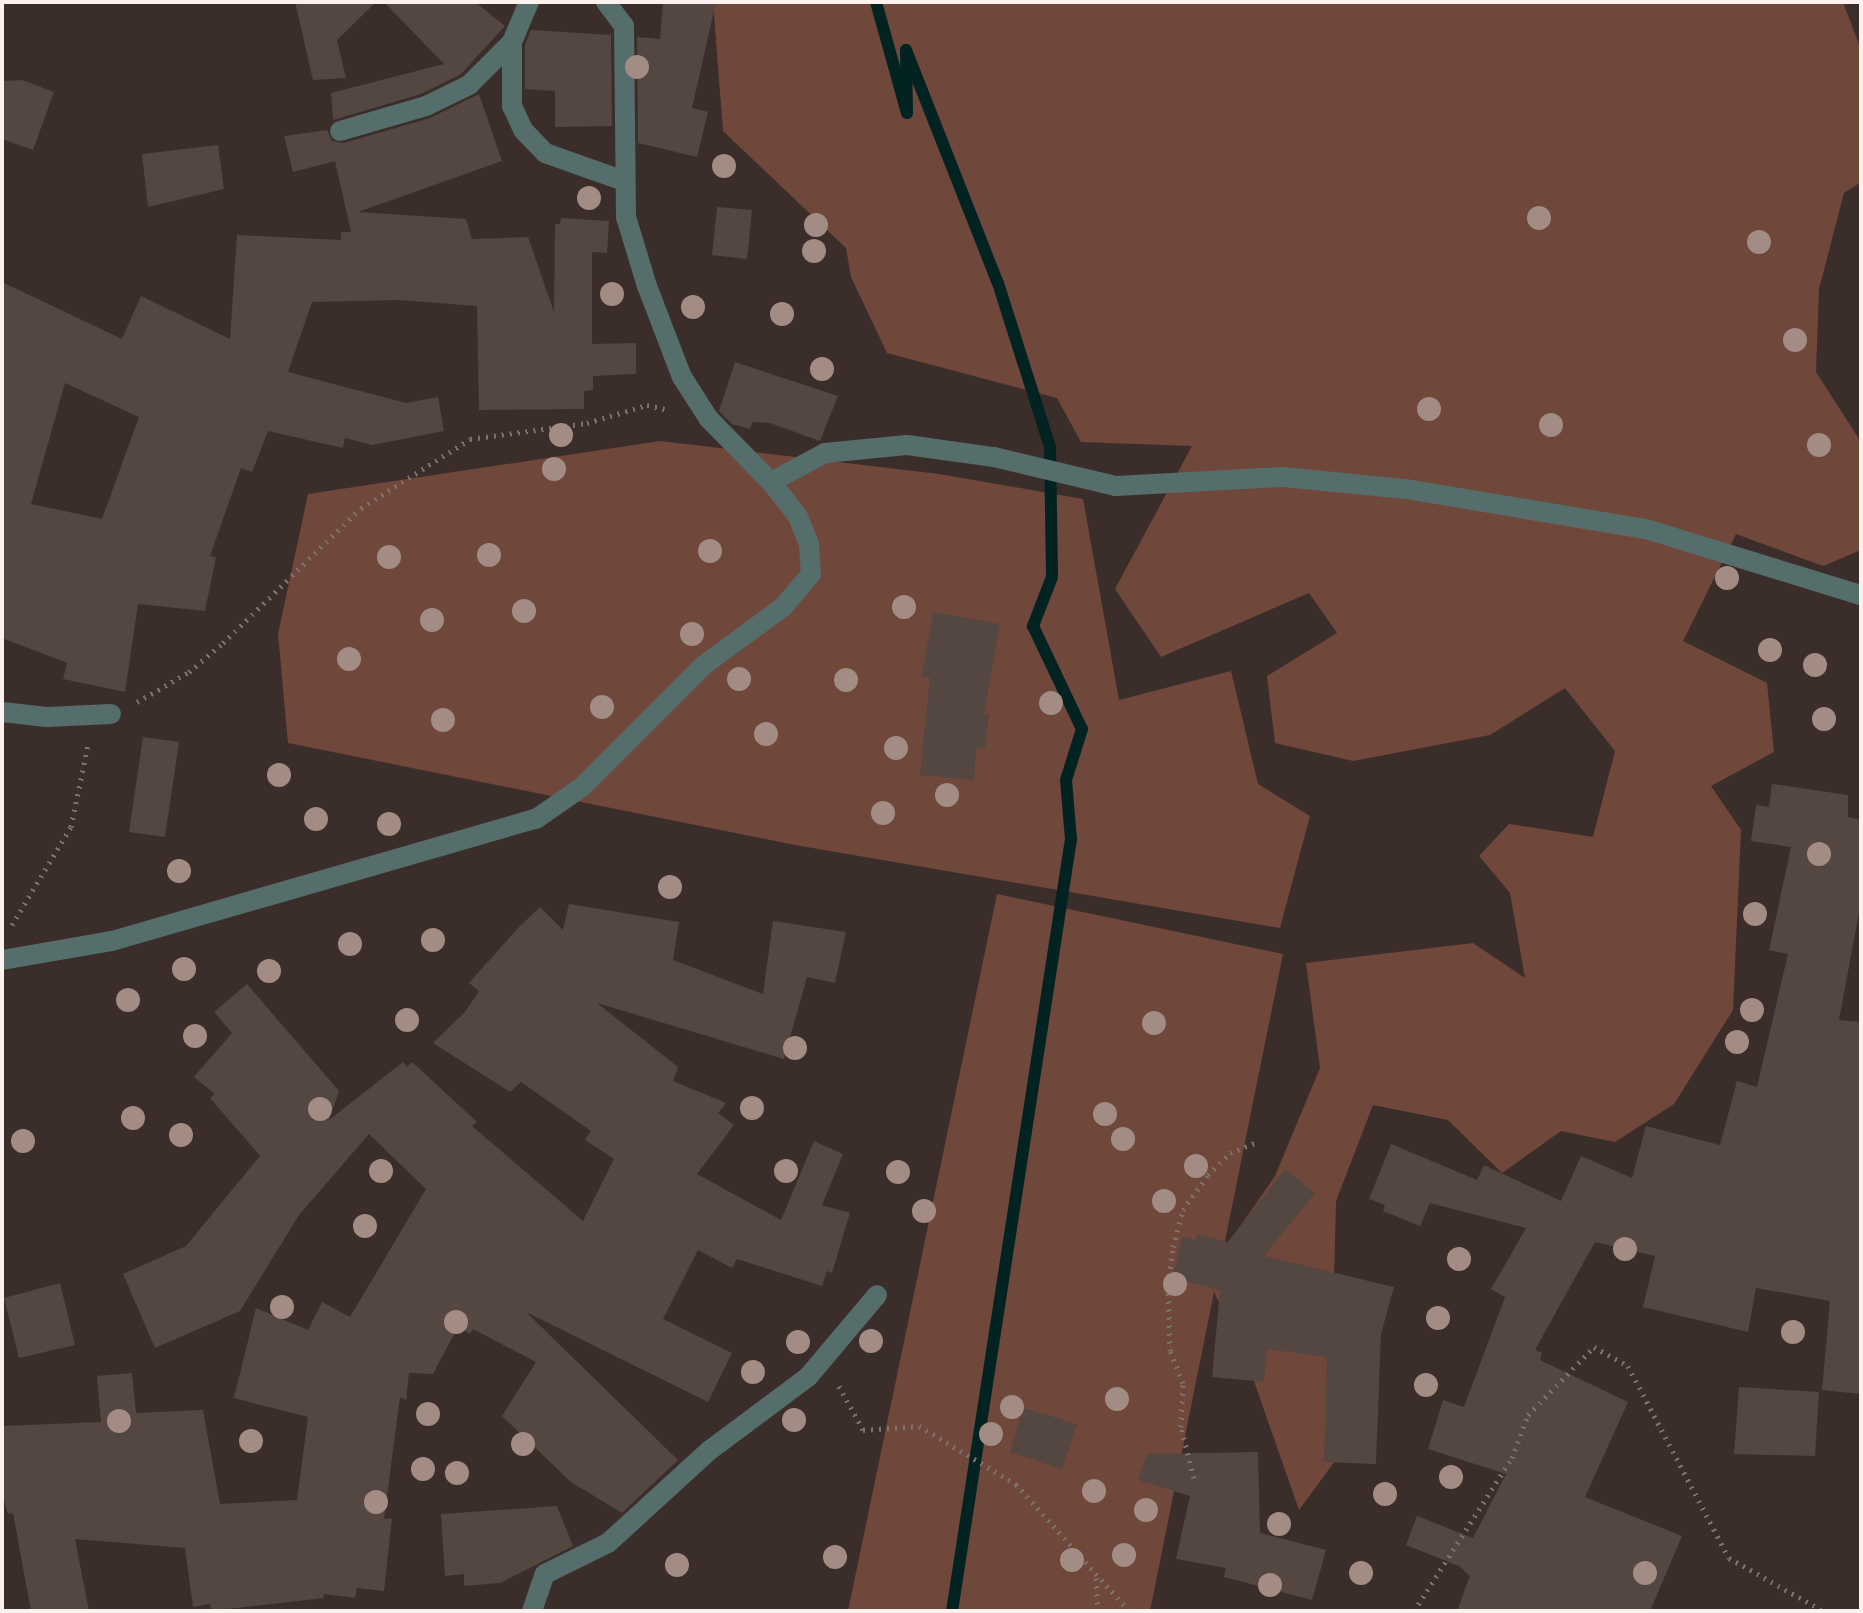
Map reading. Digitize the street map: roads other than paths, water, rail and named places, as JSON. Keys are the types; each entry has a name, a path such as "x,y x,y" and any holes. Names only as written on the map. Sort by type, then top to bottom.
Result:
{"street":[{"path":"340,131 426,106 469,85 512,42 529,2"},
{"path":"2,960 112,941 536,819 582,787 704,665 783,607 811,574 809,544 797,515 771,482 709,419 682,377 647,286 626,217 624,26 606,2"},
{"path":"512,42 512,106 523,130 545,153 624,181"},
{"path":"771,482 825,453 907,445 994,457 1116,486 1283,477 1375,486 1646,529 1861,595"},
{"path":"2,712 47,717 111,714"},
{"path":"532,1611 545,1574 611,1540 710,1450 808,1377 877,1295"}],"waterway":[{"path":"876,2 907,113 906,50 998,283 1050,447 1052,577 1033,626 1082,729 1066,780 1071,839 952,1611"}]}
